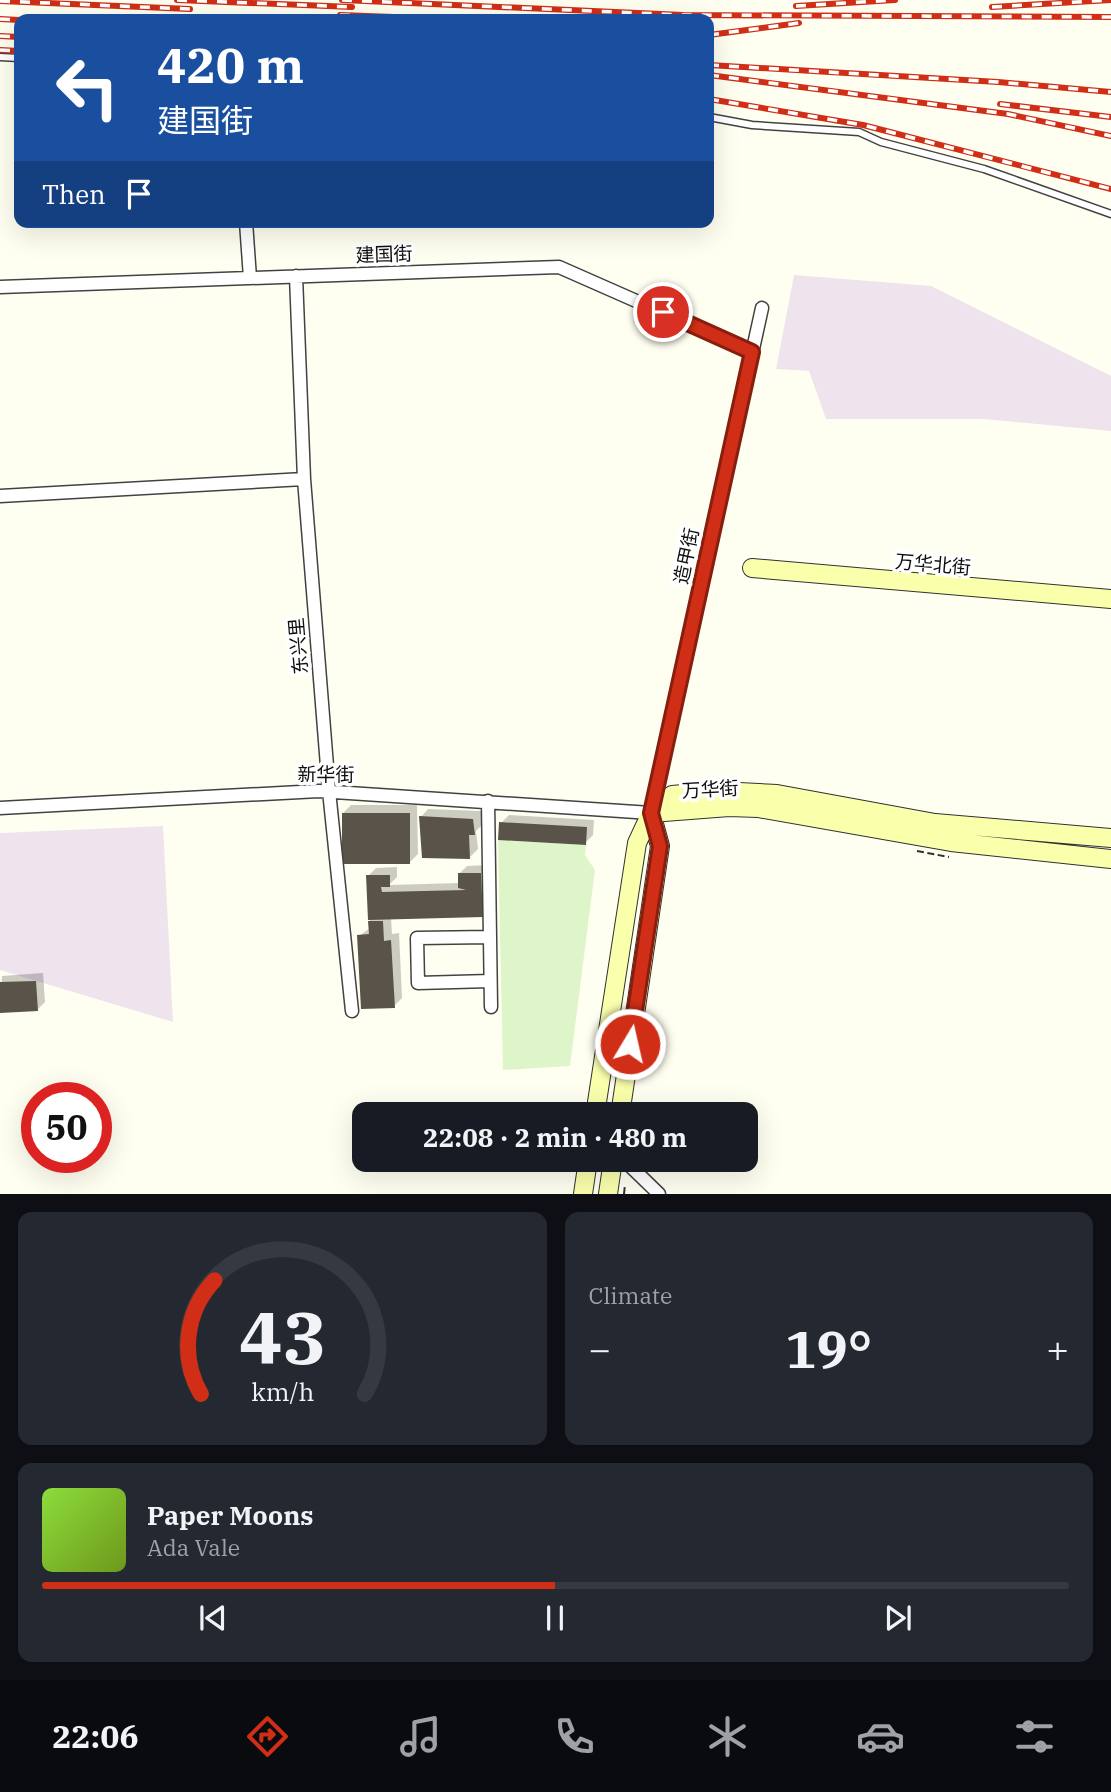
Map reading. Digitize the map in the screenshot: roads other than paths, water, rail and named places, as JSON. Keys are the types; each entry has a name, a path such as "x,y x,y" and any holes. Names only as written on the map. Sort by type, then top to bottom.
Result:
{"main road":[{"name":"万华北街","path":"752,568 1111,599"},
{"name":"万华街","path":"651,813 672,795 748,792 935,823 1111,838"},
{"name":"万华街","path":"651,813 758,808 951,842 1111,859"},
{"name":"造甲街","path":"597,1102 638,843 651,813"},
{"name":"造甲街","path":"622,1102 660,846 651,813"},
{"path":"583,1194 586,1172"},
{"path":"608,1194 612,1172"}],"street":[{"path":"246,228 250,278"},
{"name":"建国街","path":"0,287 559,267 752,352"},
{"name":"东兴里","path":"296,276 304,479 329,791 352,1011"},
{"name":"造甲街","path":"651,813 762,308"},
{"path":"0,496 304,479"},
{"name":"新华街","path":"0,808 329,791 651,813"},
{"path":"488,801 491,1007"},
{"path":"490,937 417,938 417,949 418,982 491,981"},
{"path":"636,1172 659,1194"}],"lane":[{"path":"714,118 752,125 859,132 881,142 984,169 1111,214"}],"railway":[{"path":"177,0 352,7"},
{"path":"342,0 660,14"},
{"path":"796,6 895,0"},
{"path":"992,7 1111,0"},
{"path":"0,1 190,9"},
{"path":"714,15 1111,17"},
{"path":"0,19 14,20"},
{"path":"714,34 799,23"},
{"path":"0,36 14,37"},
{"path":"0,50 14,51"},
{"path":"714,65 998,82 1111,92"},
{"path":"714,76 1008,114 1111,136"},
{"path":"714,100 863,125 1111,189"},
{"path":"1000,104 1111,117"}]}
